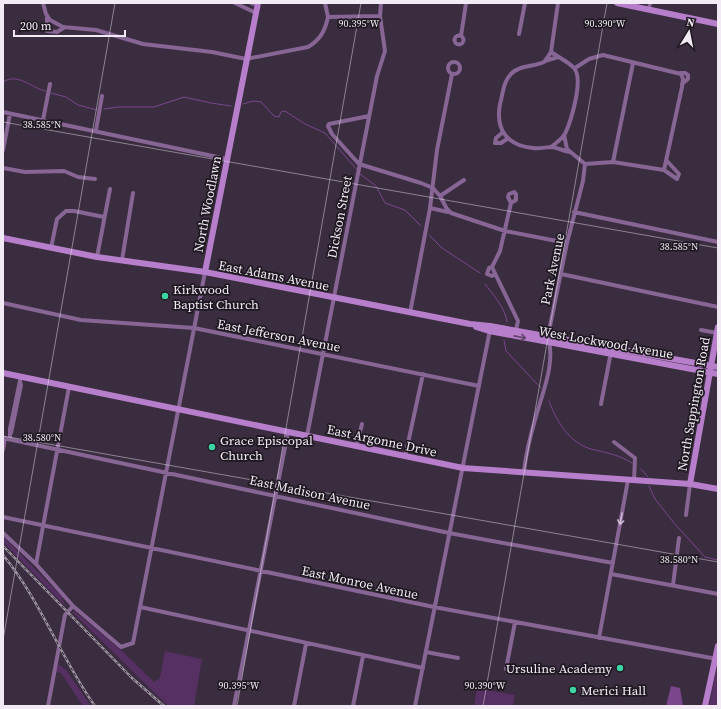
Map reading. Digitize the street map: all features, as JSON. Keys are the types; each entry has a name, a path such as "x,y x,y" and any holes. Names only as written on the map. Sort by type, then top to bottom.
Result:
{"street":[{"path":"43,3 47,15 47,31 57,32 65,27"},
{"path":"234,3 256,13"},
{"path":"251,3 258,4"},
{"path":"47,15 56,24 65,27 96,30 143,44 212,52 246,59 308,47 320,38 328,17 325,3"},
{"name":"Dickson Street","path":"307,436 358,169 377,76 385,51 385,42 380,16 381,3"},
{"path":"461,36 466,3"},
{"path":"519,34 525,3"},
{"path":"544,61 551,52 558,3"},
{"path":"617,3 650,6 718,24"},
{"name":"North Woodlawn","path":"73,606 121,647 133,643 246,59 258,4"},
{"path":"328,17 380,16"},
{"path":"551,52 575,68 578,75 577,94 564,135 567,149 570,152 584,164 613,162 660,171 664,170 674,179 679,177 679,173 667,161"},
{"path":"575,68 589,59 603,55 681,75 682,84 664,170"},
{"path":"558,57 516,70 508,78 504,86 499,113 499,122 507,138 523,146 551,147 570,152"},
{"path":"613,162 633,63"},
{"path":"410,313 430,208 437,150 452,74"},
{"path":"42,120 50,84"},
{"path":"96,130 102,96"},
{"path":"3,112 96,130 227,159"},
{"path":"3,150 10,114"},
{"path":"369,116 334,123 328,126 358,169 422,182 432,188 440,196 449,212"},
{"path":"503,132 496,138 496,142 502,142 507,138"},
{"path":"551,147 564,135"},
{"name":"Park Avenue","path":"524,471 530,440 550,365 552,349 548,336 574,212 583,181 584,164"},
{"path":"3,168 25,172 64,171 78,177 95,179"},
{"path":"440,196 464,180"},
{"path":"97,257 110,189"},
{"path":"122,260 133,193"},
{"path":"495,274 492,276 487,274 489,268 492,267 505,231 511,203"},
{"path":"430,208 449,212 505,231 567,243"},
{"path":"51,248 57,219 66,211 74,211 104,217"},
{"path":"574,212 718,242"},
{"name":"East Adams Avenue","path":"3,238 97,257 206,272 490,328"},
{"path":"492,267 518,321 516,330"},
{"path":"561,274 718,307"},
{"name":"East Jefferson Avenue","path":"3,303 81,320 194,328 479,386"},
{"path":"415,706 490,328"},
{"name":"West Lockwood Avenue","path":"490,328 516,330 612,348 710,369 718,374"},
{"name":"West Lockwood Avenue","path":"490,328 550,343 611,355 710,369 718,367"},
{"path":"700,330 718,330"},
{"name":"North Sappington Road","path":"690,484 718,330"},
{"path":"601,404 612,348"},
{"name":"East Argonne Drive","path":"3,373 20,379 69,387 463,468 524,471 631,481 690,484 718,489"},
{"path":"405,457 423,374"},
{"path":"3,450 6,439 11,433 10,429 20,379"},
{"path":"36,564 69,387"},
{"path":"356,447 362,424"},
{"path":"234,706 288,432"},
{"name":"East Madison Avenue","path":"6,439 449,533 613,563"},
{"path":"599,638 635,458 614,442"},
{"path":"686,515 690,484"},
{"name":"East Monroe Avenue","path":"3,518 434,607 717,659"},
{"path":"3,533 36,564 73,606 65,615 48,706"},
{"path":"673,585 680,538"},
{"path":"611,574 718,594"},
{"path":"140,607 423,668"},
{"path":"506,669 514,622"},
{"path":"294,706 306,644"},
{"path":"705,706 717,659 718,646"},
{"path":"426,652 458,658"},
{"path":"353,706 363,656"}],"shaded area":[{"path":"3,536 61,596 66,607 3,542"},
{"path":"74,611 122,651 154,682 160,678 165,651 202,659 194,706 168,706 72,612"},
{"path":"718,663 718,706 709,706"},
{"path":"58,664 66,670 91,706 83,706 61,673 56,672"},
{"path":"671,686 680,688 683,706 666,706"},
{"path":"477,688 515,695 513,706 474,706"}],"waterway":[{"path":"3,82 8,79 19,80 45,91"},
{"path":"51,93 66,97 78,105 97,110"},
{"path":"104,109 118,107 154,107 184,97 231,106"},
{"path":"243,104 253,101 261,102 274,116 279,117 281,112 285,111 305,124 325,133 358,171"},
{"path":"360,174 376,186 385,203 405,210 421,226"},
{"path":"429,235 442,248 480,273"},
{"path":"485,284 504,312 507,322"},
{"path":"504,340 506,351 541,388"},
{"path":"549,401 555,416 564,430 576,442 583,446 617,456 632,463"},
{"path":"641,469 648,477"},
{"path":"649,486 655,499 674,523 705,557 718,560"}],"railway":[{"path":"3,546 132,678 164,706"},
{"path":"3,555 40,610 71,668 95,706"}],"place":[{"name":"Kirkwood Baptist Church","path":"165,296"},
{"name":"Grace Episcopal Church","path":"212,447"},
{"name":"Ursuline Academy","path":"620,668"},
{"name":"Merici Hall","path":"573,690"}]}
